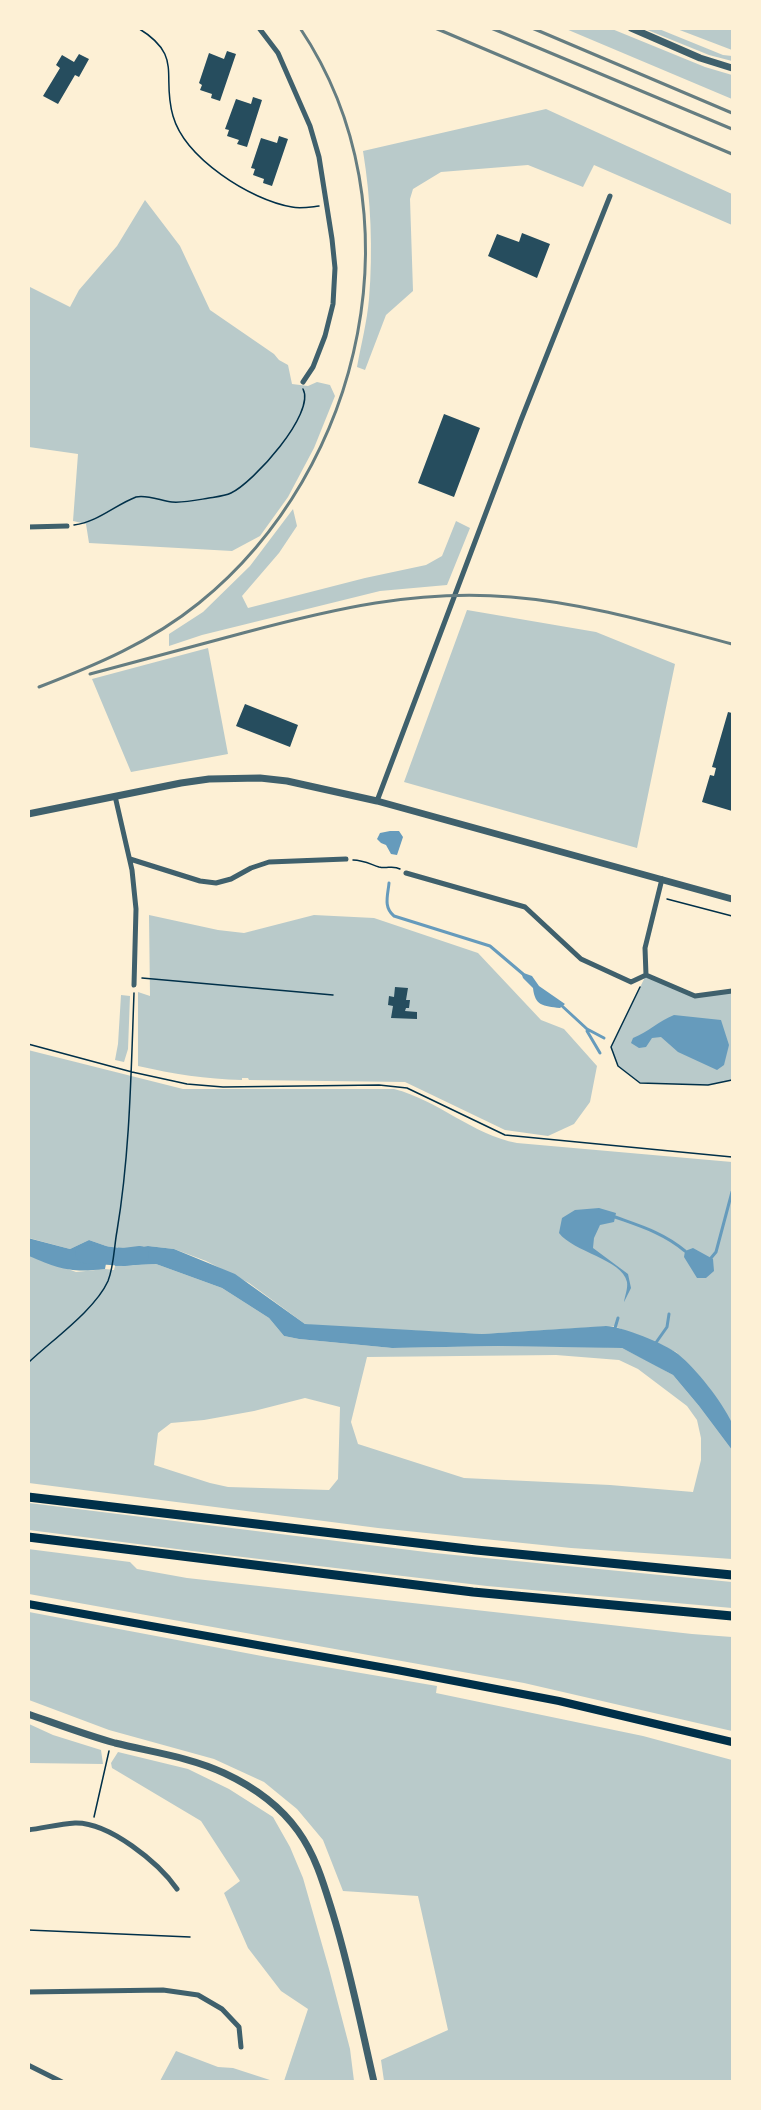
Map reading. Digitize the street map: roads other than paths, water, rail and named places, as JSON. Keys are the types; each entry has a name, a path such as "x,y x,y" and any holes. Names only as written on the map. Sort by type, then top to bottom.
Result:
{"highway":[{"path":"28,1497 464,1549 732,1575"},
{"path":"28,1537 473,1592 732,1617"}],"main road":[{"path":"28,1604 397,1670 549,1700 732,1742"}],"street":[{"path":"259,28 278,53 310,126 319,157 332,239 335,268 333,304 325,336 313,368 302,384"},
{"path":"631,28 699,57 732,68"},
{"path":"377,801 521,420 610,196"},
{"path":"28,527 67,526"},
{"path":"28,814 209,779 260,778 314,786 377,801 732,899"},
{"path":"115,796 130,859 136,909 134,985"},
{"path":"130,859 200,881 216,883 231,879 251,868 269,862 346,859"},
{"path":"406,873 525,907 581,959 631,982 646,975 695,996 732,991"},
{"path":"646,975 645,948 662,879"},
{"path":"28,1714 112,1742 202,1764 255,1790 280,1810 298,1830 314,1857 326,1890 342,1945 374,2082"},
{"path":"28,1830 76,1823 103,1829 140,1851 161,1869 177,1889"},
{"path":"28,1992 163,1990 198,1995 222,2009 239,2027 241,2047"},
{"path":"28,2065 62,2082"}],"water":[{"path":"399,831 403,837 397,855 391,854 386,845 377,839 380,833"},
{"path":"521,972 532,976 539,986 565,1004 560,1008 549,1007 538,1002 533,988 523,978"},
{"path":"674,1015 721,1020 729,1045 724,1065 717,1070 678,1052 661,1037 652,1038 646,1047 639,1048 631,1043 633,1038"},
{"path":"599,1208 616,1213 614,1222 600,1225 594,1238 593,1248 628,1274 631,1288 624,1302 627,1282 623,1274 607,1261 566,1240 559,1233 562,1218 575,1210"},
{"path":"28,1238 70,1249 89,1240 109,1247 105,1269 74,1270 57,1267 29,1256"},
{"path":"148,1246 174,1249 235,1274 305,1324 482,1334 606,1326 632,1332 672,1350 701,1377 732,1423 734,1433 732,1450 673,1375 622,1348 499,1346 392,1348 284,1336 269,1318 222,1288 156,1264 115,1266 118,1250"},
{"path":"693,1248 713,1259 714,1271 706,1278 697,1278 684,1257 685,1251"}],"waterway":[{"path":"389,883 387,905 394,916 490,946 523,974"},
{"path":"561,1005 587,1029 604,1038"},
{"path":"587,1031 600,1053"},
{"path":"711,1258 716,1252 732,1192"},
{"path":"615,1217 660,1235 685,1251"},
{"path":"84,1254 124,1257 140,1255"},
{"path":"655,1344 667,1327 669,1314"},
{"path":"615,1328 618,1318"}],"railway":[{"path":"39,687 102,661 142,641 199,603 256,547 302,482 336,410 358,334 365,255 359,176 337,99 300,28"},
{"path":"435,28 732,154"},
{"path":"491,28 732,129"},
{"path":"532,28 732,113"},
{"path":"90,674 310,616 376,603 442,596 511,597 567,604 732,644"}]}
